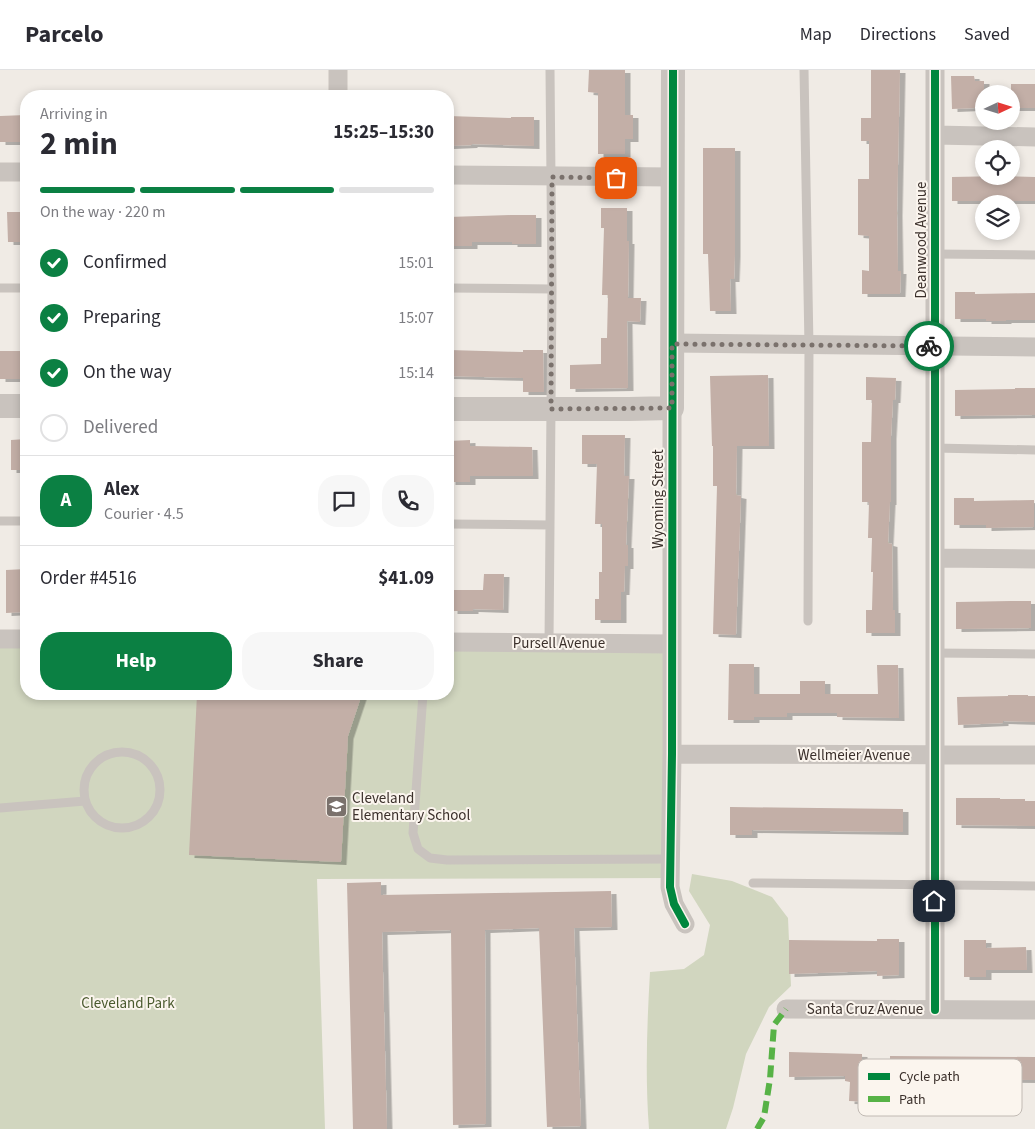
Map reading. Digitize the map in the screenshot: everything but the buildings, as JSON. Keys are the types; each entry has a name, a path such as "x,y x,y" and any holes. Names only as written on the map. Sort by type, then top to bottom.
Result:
{"street":[{"path":"338,70 338,90"},
{"name":"Wyoming Street","path":"673,70 672,754 670,887 674,904 685,924"},
{"name":"Deanwood Avenue","path":"935,70 935,1010"},
{"path":"935,136 1035,137"},
{"path":"0,172 20,172"},
{"path":"454,175 672,177"},
{"path":"672,344 1035,347"},
{"path":"0,406 20,406"},
{"path":"454,409 672,408"},
{"path":"935,558 1035,558"},
{"path":"0,639 20,639"},
{"name":"Pursell Avenue","path":"454,642 671,644"},
{"name":"Wellmeier Avenue","path":"672,754 1035,755"},
{"name":"Santa Cruz Avenue","path":"786,1009 1035,1010"}],"lane":[{"path":"549,643 552,289 550,70"},
{"path":"804,70 809,346 808,621"},
{"path":"934,254 1035,255"},
{"path":"0,288 20,288"},
{"path":"454,288 552,289"},
{"path":"934,448 1035,450"},
{"path":"0,520 20,521"},
{"path":"454,524 550,525"},
{"path":"934,653 1035,654"},
{"path":"423,700 413,834 418,849 430,858 447,860 671,859"},
{"path":"114,752 127,752 139,756 149,763 156,774 160,786 159,799 154,810 146,820 135,826 123,829 110,827 99,821 90,812 85,800 83,788 86,776 93,765 102,757 114,752"},
{"path":"0,808 85,800"},
{"path":"752,883 1035,886"}],"green space":[{"name":"Cleveland Elementary School","path":"0,639 20,639 20,700 454,700 454,642 671,644 671,878 317,879 325,1129 0,1129"},
{"path":"692,874 732,881 772,897 788,918 791,986 769,1007 746,1054 726,1129 649,1129 647,1051 650,972 684,969 704,955 710,925 689,891"}],"marked path":[{"path":"757,1129 764,1117 770,1079 774,1025 786,1009"}],"cycle path":[{"path":"673,70 672,754 670,887 674,904 685,924"},
{"path":"935,70 935,1010"}],"way so far":[{"path":"616,178 552,177 551,409 629,410 672,408 672,344 929,346"}],"place":[{"name":"Cleveland Elementary School","path":"336,807"}],"route":[{"path":"929,346 934,346 934,901"}],"park label":[{"name":"Cleveland Park","path":"128,1003"}]}
